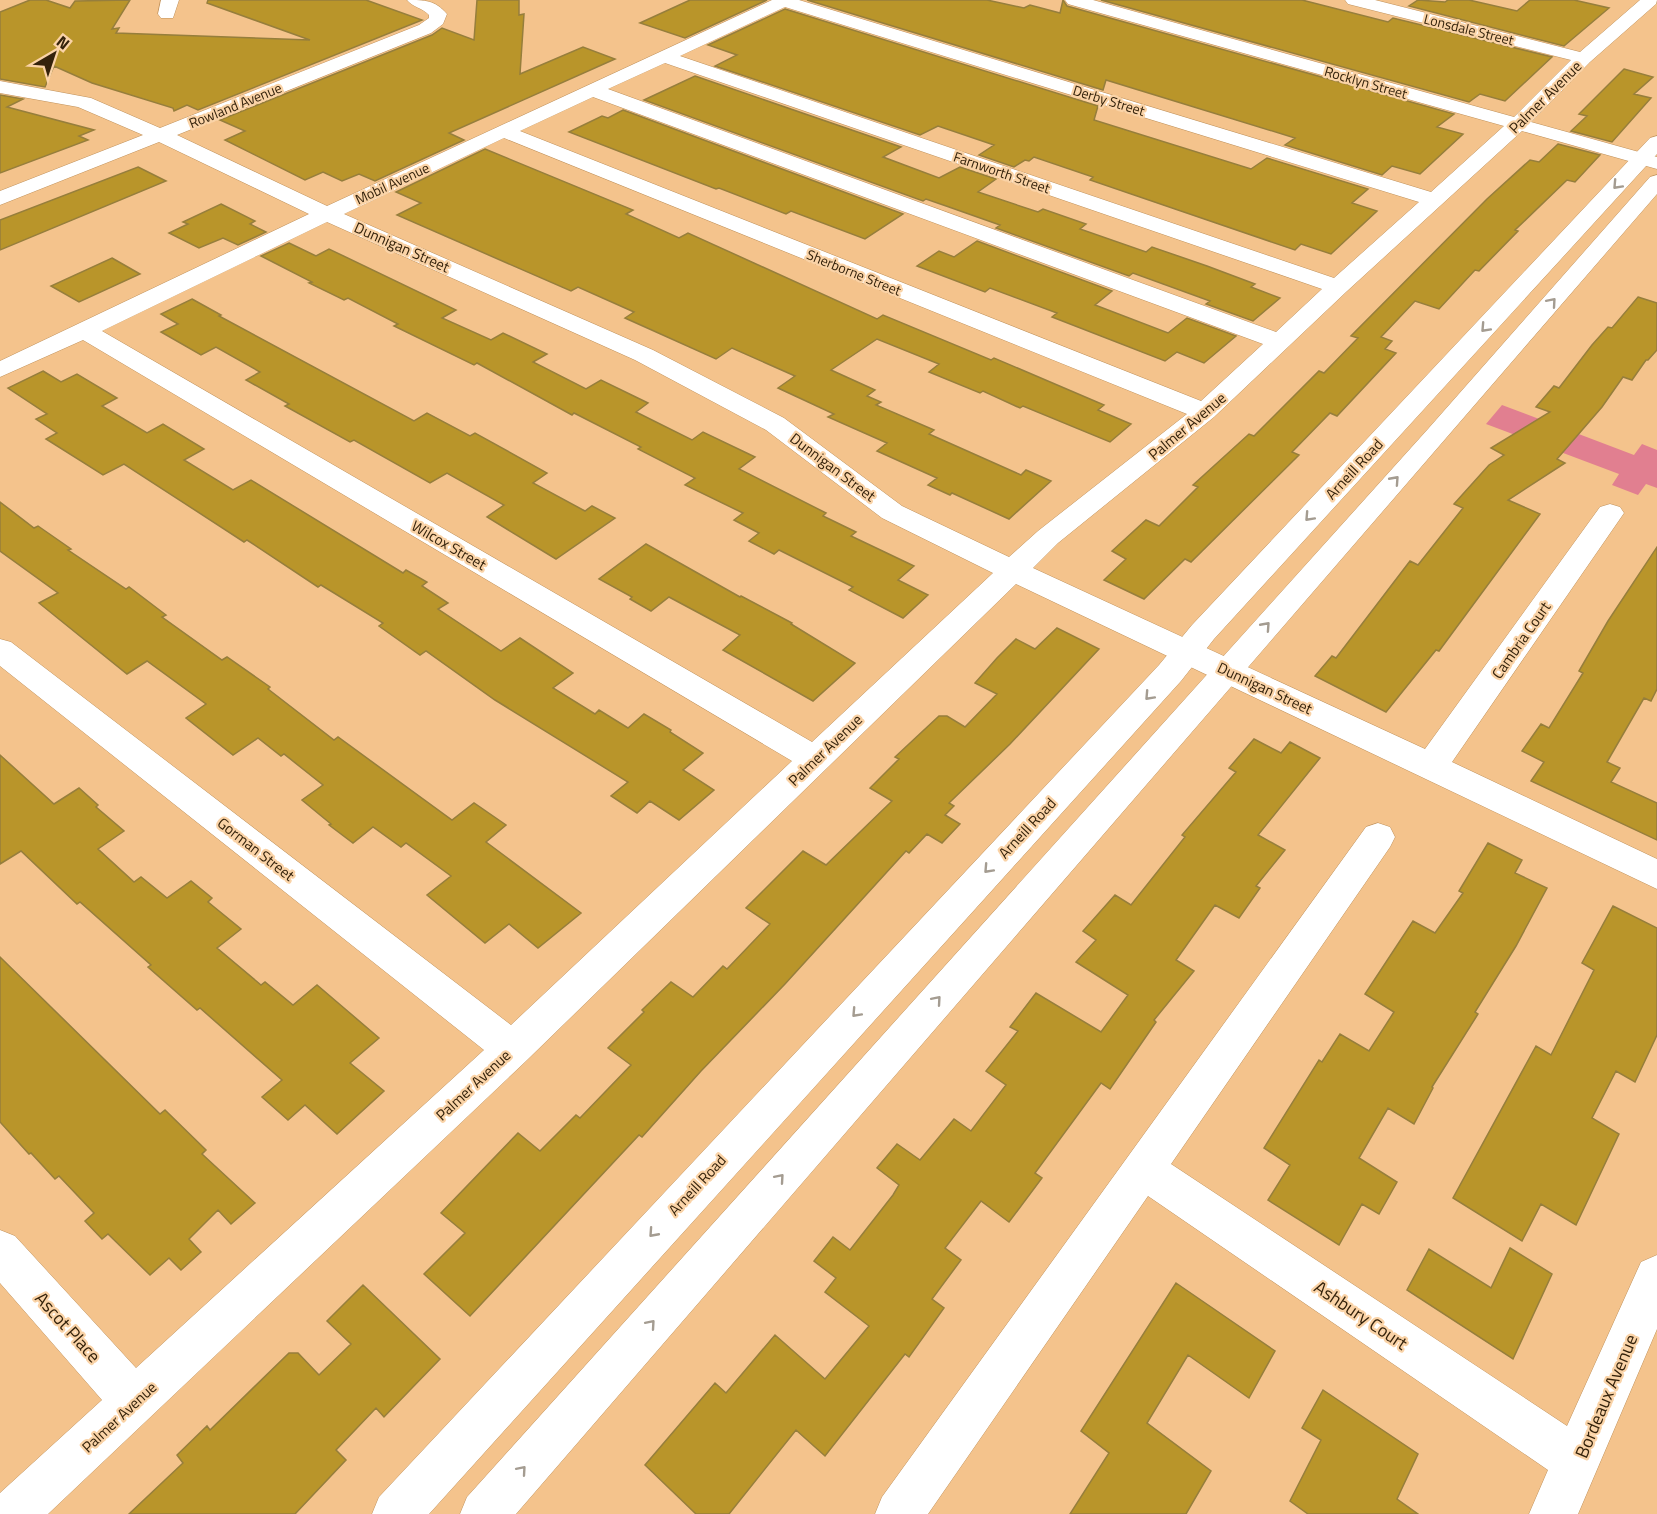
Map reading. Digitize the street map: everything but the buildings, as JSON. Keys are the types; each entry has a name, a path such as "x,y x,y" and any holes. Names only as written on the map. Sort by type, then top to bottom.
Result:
{"street":[{"name":"Rowland Avenue","path":"0,199 425,29 437,20 438,14 430,6 416,0"},
{"name":"Mobil Avenue","path":"0,370 326,214 785,0"},
{"name":"Derby Street","path":"785,0 1434,200"},
{"name":"Rocklyn Street","path":"1074,0 1517,124 1652,155"},
{"name":"Lonsdale Street","path":"1354,0 1584,58"},
{"name":"Palmer Avenue","path":"13,1514 512,1049 1048,537 1205,412 1338,286 1517,124 1646,1"},
{"name":"Farnworth Street","path":"666,57 1338,286"},
{"name":"Dunnigan Street","path":"0,87 84,102 124,118 326,214 644,355 775,424 892,512 928,531 1431,766 1657,875"},
{"path":"592,90 1281,342"},
{"name":"Sherborne Street","path":"503,131 1205,412"},
{"name":"Arneill Road","path":"396,1514 1188,652 1203,632 1652,155"},
{"path":"484,1514 1227,670 1437,435 1657,181"},
{"name":"Wilcox Street","path":"83,330 815,759"},
{"name":"Cambria Court","path":"1431,766 1610,513"},
{"name":"Gorman Street","path":"0,650 512,1049"},
{"path":"899,1514 1145,1170 1378,837"},
{"name":"Ashbury Court","path":"1145,1170 1577,1461"},
{"name":"Ascot Place","path":"0,1251 135,1402"},
{"name":"Bordeaux Avenue","path":"1553,1514 1657,1277"}],"shaded area":[{"path":"1502,405 1634,455 1642,444 1657,450 1657,488 1646,484 1638,495 1612,485 1619,474 1486,424"}]}
